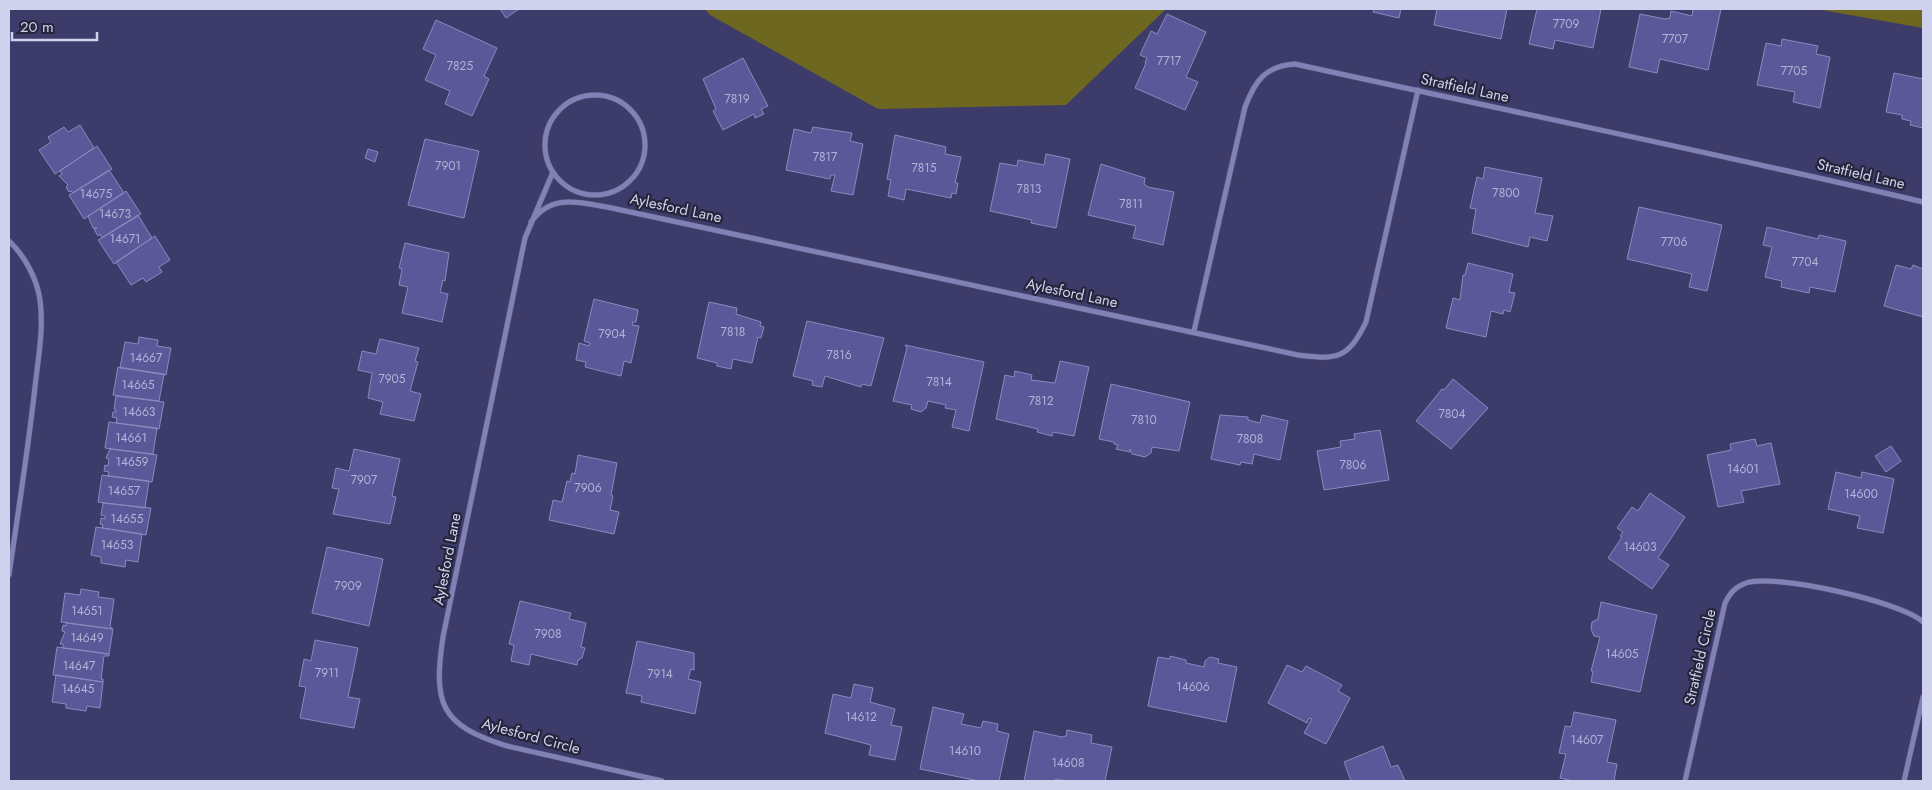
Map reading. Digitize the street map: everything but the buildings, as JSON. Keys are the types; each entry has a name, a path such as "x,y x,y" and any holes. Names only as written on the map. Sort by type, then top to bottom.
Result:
{"street":[{"name":"Stratfield Lane","path":"1194,331 1245,107 1257,81 1282,65 1295,64 1418,90 1774,167 1923,202"},
{"name":"Aylesford Lane","path":"531,222 538,213 553,203 570,202 607,207 1194,331 1298,355 1322,358 1340,355 1352,348 1366,322 1418,90"},
{"path":"590,95 605,96 618,100 638,118 644,131 646,146 643,162 635,176 623,188 595,196 577,192 562,183 553,172 545,145 550,125 558,111 568,103 590,95"},
{"name":"Aylesford Lane","path":"444,637 525,238 553,172"},
{"path":"9,241 23,258 34,280 40,300 41,324 31,425 9,575"},
{"name":"Stratfield Circle","path":"1685,781 1722,613 1731,591 1738,586 1748,582 1790,581 1901,608 1923,622"},
{"name":"Aylesford Circle","path":"444,637 439,667 440,695 445,708 461,727 482,738 507,746 662,781"},
{"path":"1904,781 1923,697"}],"shaded area":[{"path":"705,9 1166,9 1066,105 878,109 710,15"},
{"path":"1816,9 1923,9 1923,28"}]}
